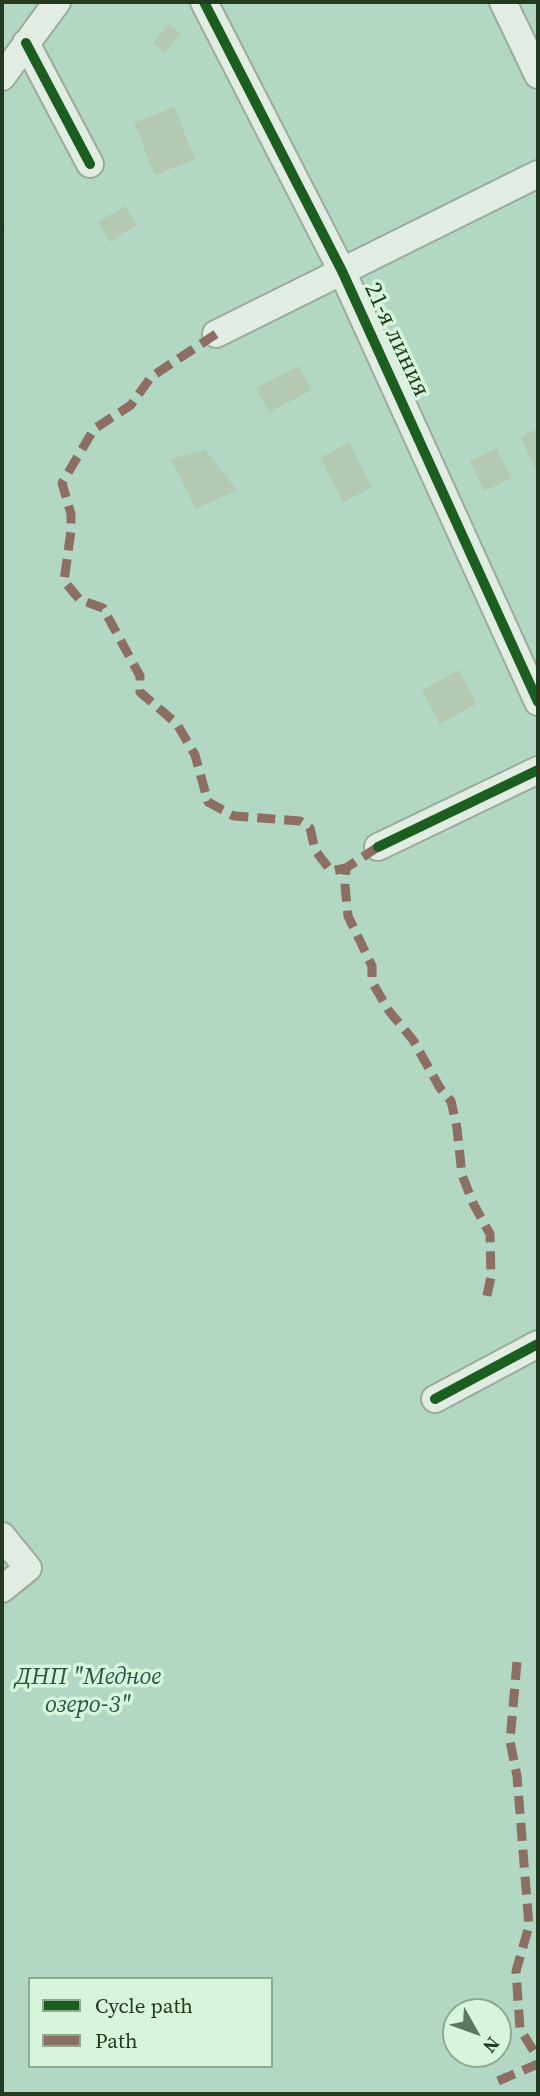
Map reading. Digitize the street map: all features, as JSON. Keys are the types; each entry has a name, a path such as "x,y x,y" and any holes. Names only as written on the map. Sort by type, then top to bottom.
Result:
{"street":[{"path":"2,77 57,2"},
{"name":"21-я линия","path":"204,2 342,271 538,702"},
{"path":"503,2 538,75"},
{"path":"26,43 90,164"},
{"path":"216,334 538,174"},
{"path":"379,847 538,770"},
{"path":"435,1399 538,1344"},
{"path":"2,1536 28,1568 2,1589"}],"green space":[{"name":"ДНП \"Медное озеро-3\"","path":"2,2 538,2 538,2094 2,2094"}],"building":[{"path":"169,24 181,34 165,53 153,43"},
{"path":"174,107 195,159 155,175 134,123"},
{"path":"125,206 137,225 110,242 98,222"},
{"path":"299,366 312,390 269,412 256,388"},
{"path":"538,429 538,474 521,437"},
{"path":"349,442 372,487 343,502 320,458"},
{"path":"497,448 511,478 484,491 470,461"},
{"path":"205,450 237,490 196,509 171,459"},
{"path":"459,670 477,704 440,724 422,690"}],"marked path":[{"path":"216,334 151,377 131,405 94,429 62,483 71,514 64,581 80,600 103,608 140,676 140,692 177,724 195,755 208,802 234,816 300,821 310,828 315,850 331,871 346,868"},
{"path":"378,847 346,868 348,916 372,966 372,982 451,1101 462,1175 490,1234 491,1277 486,1300"},
{"path":"517,1662 510,1741 517,1776 529,1926 516,1971 520,2029 538,2058"},
{"path":"498,2081 538,2064"}],"cycle path":[{"path":"204,2 342,271 538,702"},
{"path":"26,43 90,164"},
{"path":"378,847 538,770"},
{"path":"435,1399 538,1344"}]}
